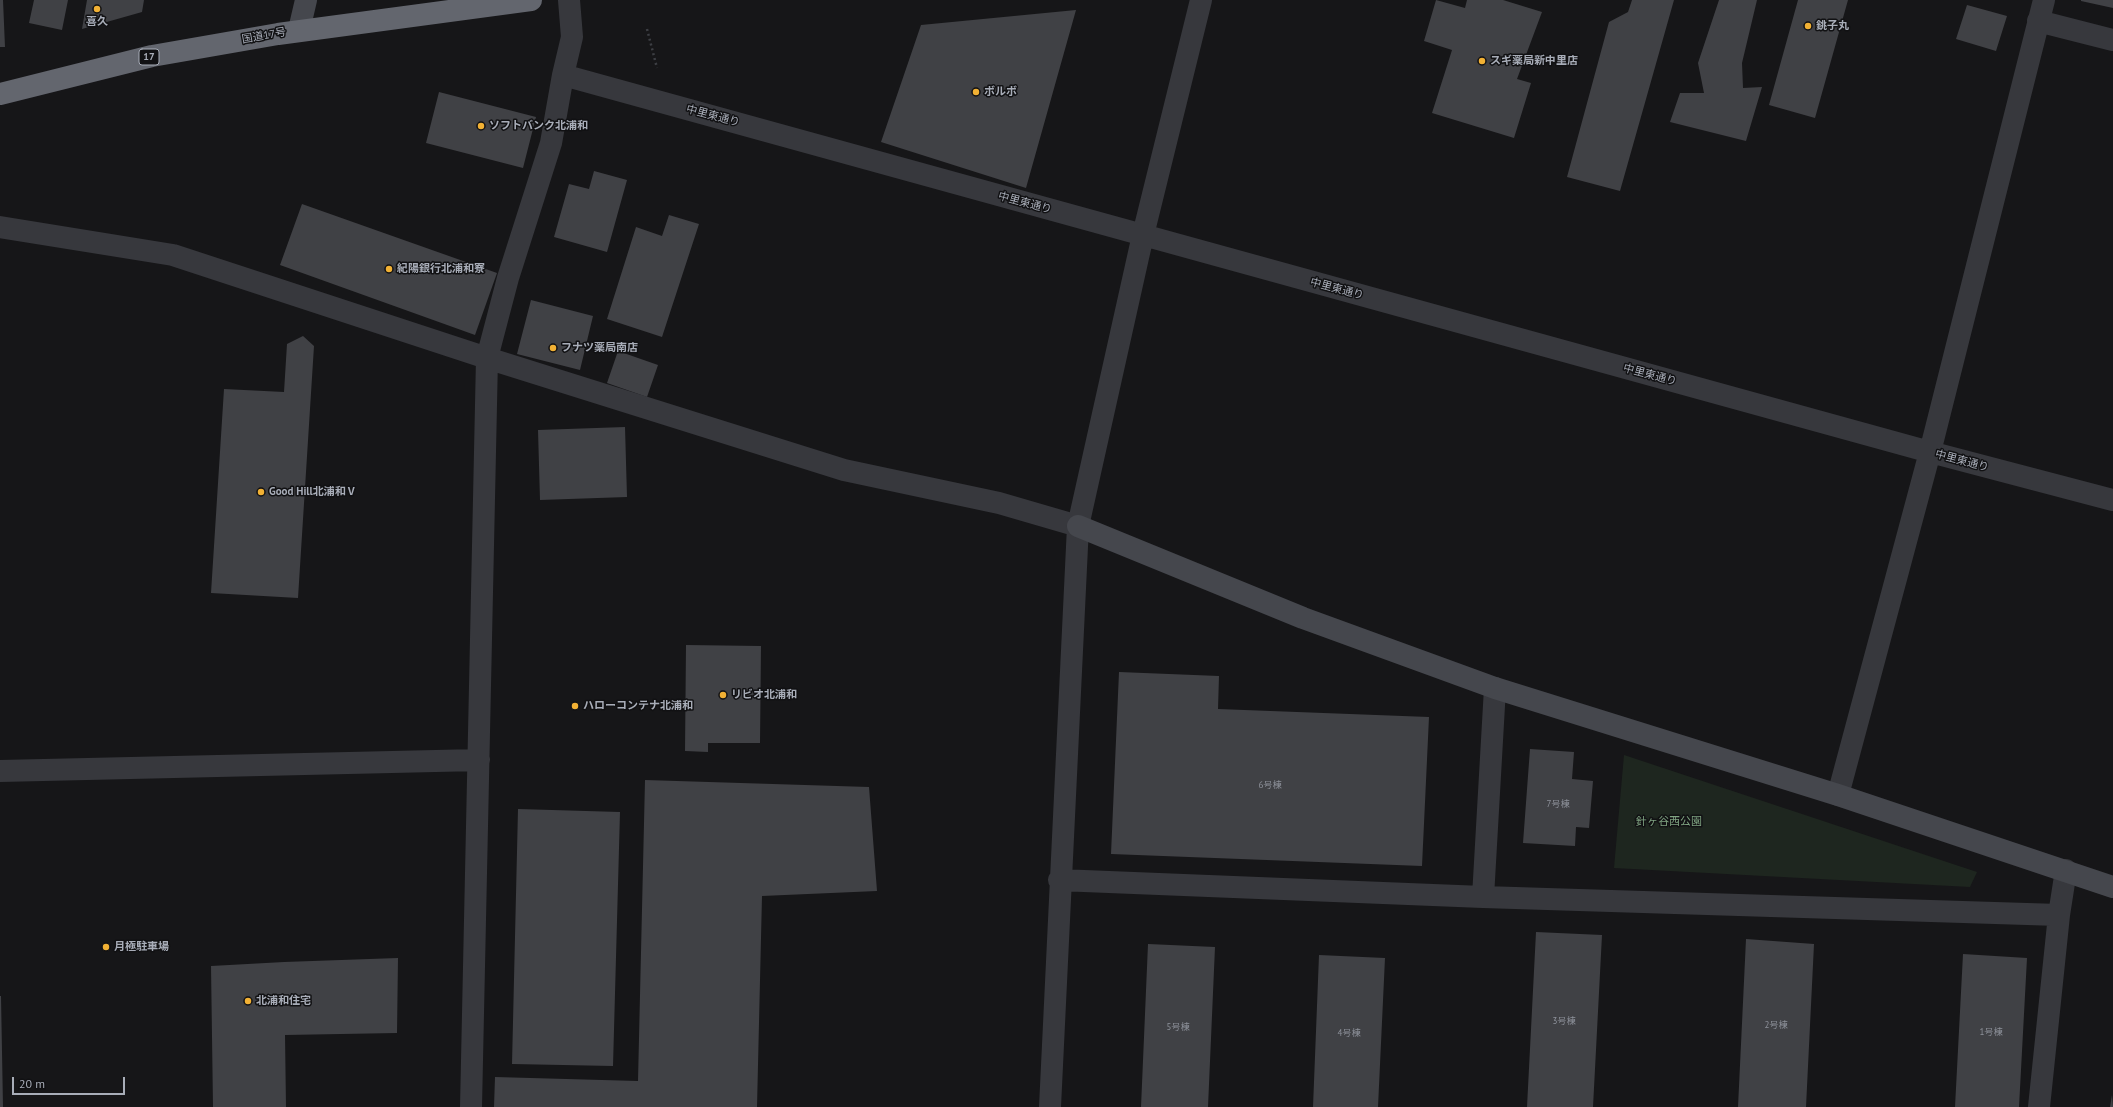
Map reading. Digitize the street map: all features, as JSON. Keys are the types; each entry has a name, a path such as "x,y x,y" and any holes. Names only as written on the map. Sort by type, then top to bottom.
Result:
{"highway":[{"name":"国道17号","path":"0,94 152,56 299,30 531,0"}],"street":[{"path":"299,30 306,0"},
{"path":"471,1107 487,358 508,278 551,143 563,75 572,37 569,0"},
{"path":"1050,1107 1059,880 1078,526 1143,235 1201,0"},
{"path":"1838,795 1930,452 2044,0"},
{"path":"2038,21 2113,40"},
{"name":"中里東通り","path":"563,75 1930,452 2113,500"},
{"path":"0,226 173,255 487,358 844,470 999,503 1078,526 1303,618 1495,688 1838,795 2066,870 2113,887"},
{"path":"1483,897 1495,688"},
{"path":"0,771 479,760"},
{"path":"2039,1107 2059,916 2066,870"},
{"path":"1059,880 1483,897 2059,916"}],"green space":[{"name":"針ヶ谷西公園","path":"1624,755 1977,872 1970,887 1614,868"}],"building":[{"path":"0,0 3,0 5,47 0,47"},
{"path":"34,0 68,0 62,30 29,23"},
{"path":"87,0 144,0 142,12 82,29"},
{"path":"1436,0 1465,8 1467,0 1503,0 1542,12 1517,79 1531,83 1514,138 1432,113 1452,50 1424,41"},
{"path":"1632,0 1674,0 1620,191 1567,177 1609,22 1628,12"},
{"path":"1719,0 1757,0 1742,63 1743,88 1762,87 1746,141 1670,122 1680,93 1704,93 1698,63"},
{"path":"1798,0 1848,0 1815,118 1769,105"},
{"path":"2113,0 2113,8 2081,1"},
{"path":"1967,5 2007,16 1996,51 1956,39"},
{"path":"1076,10 1026,188 881,142 921,25"},
{"path":"439,92 536,117 523,168 426,143"},
{"path":"594,171 627,180 607,252 554,237 569,184 589,189"},
{"name":"紀陽銀行北浦和寮","path":"302,204 497,273 475,335 280,265"},
{"path":"669,215 699,224 662,337 607,319 636,227 662,236"},
{"path":"531,300 593,316 580,370 517,354"},
{"name":"Good Hill北浦和Ⅴ","path":"303,336 314,346 298,598 211,593 224,389 284,392 287,344"},
{"path":"618,351 658,365 647,397 607,383"},
{"path":"625,427 627,497 540,500 538,430"},
{"name":"リビオ北浦和","path":"686,645 761,646 760,743 708,743 708,752 685,751"},
{"path":"1119,672 1219,676 1218,709 1429,717 1422,866 1111,854"},
{"path":"1530,749 1574,752 1572,779 1593,781 1589,828 1576,827 1575,846 1523,843"},
{"path":"645,780 869,787 877,891 762,896 757,1107 494,1107 495,1077 638,1081"},
{"path":"518,809 620,812 613,1066 512,1064"},
{"path":"1536,932 1602,935 1593,1107 1527,1107"},
{"path":"1746,939 1814,944 1806,1107 1738,1107"},
{"path":"1148,944 1215,947 1208,1107 1141,1107"},
{"path":"1963,954 2027,958 2019,1107 1955,1107"},
{"path":"1319,955 1385,958 1378,1107 1313,1107"},
{"path":"398,958 397,1033 285,1035 286,1107 213,1107 211,966"},
{"path":"1,996 3,1107 0,1107"},
{"path":"2112,1095 2113,1107 2110,1107"}],"place":[{"name":"喜久","path":"97,9"},
{"name":"銚子丸","path":"1808,26"},
{"name":"スギ薬局新中里店","path":"1482,61"},
{"name":"ボルボ","path":"976,92"},
{"name":"ソフトバンク北浦和","path":"481,126"},
{"name":"紀陽銀行北浦和寮","path":"389,269"},
{"name":"フナツ薬局南店","path":"553,348"},
{"name":"Good Hill北浦和Ⅴ","path":"261,492"},
{"name":"リビオ北浦和","path":"723,695"},
{"name":"ハローコンテナ北浦和","path":"575,706"},
{"name":"月極駐車場","path":"106,947"},
{"name":"北浦和住宅","path":"248,1001"}]}
